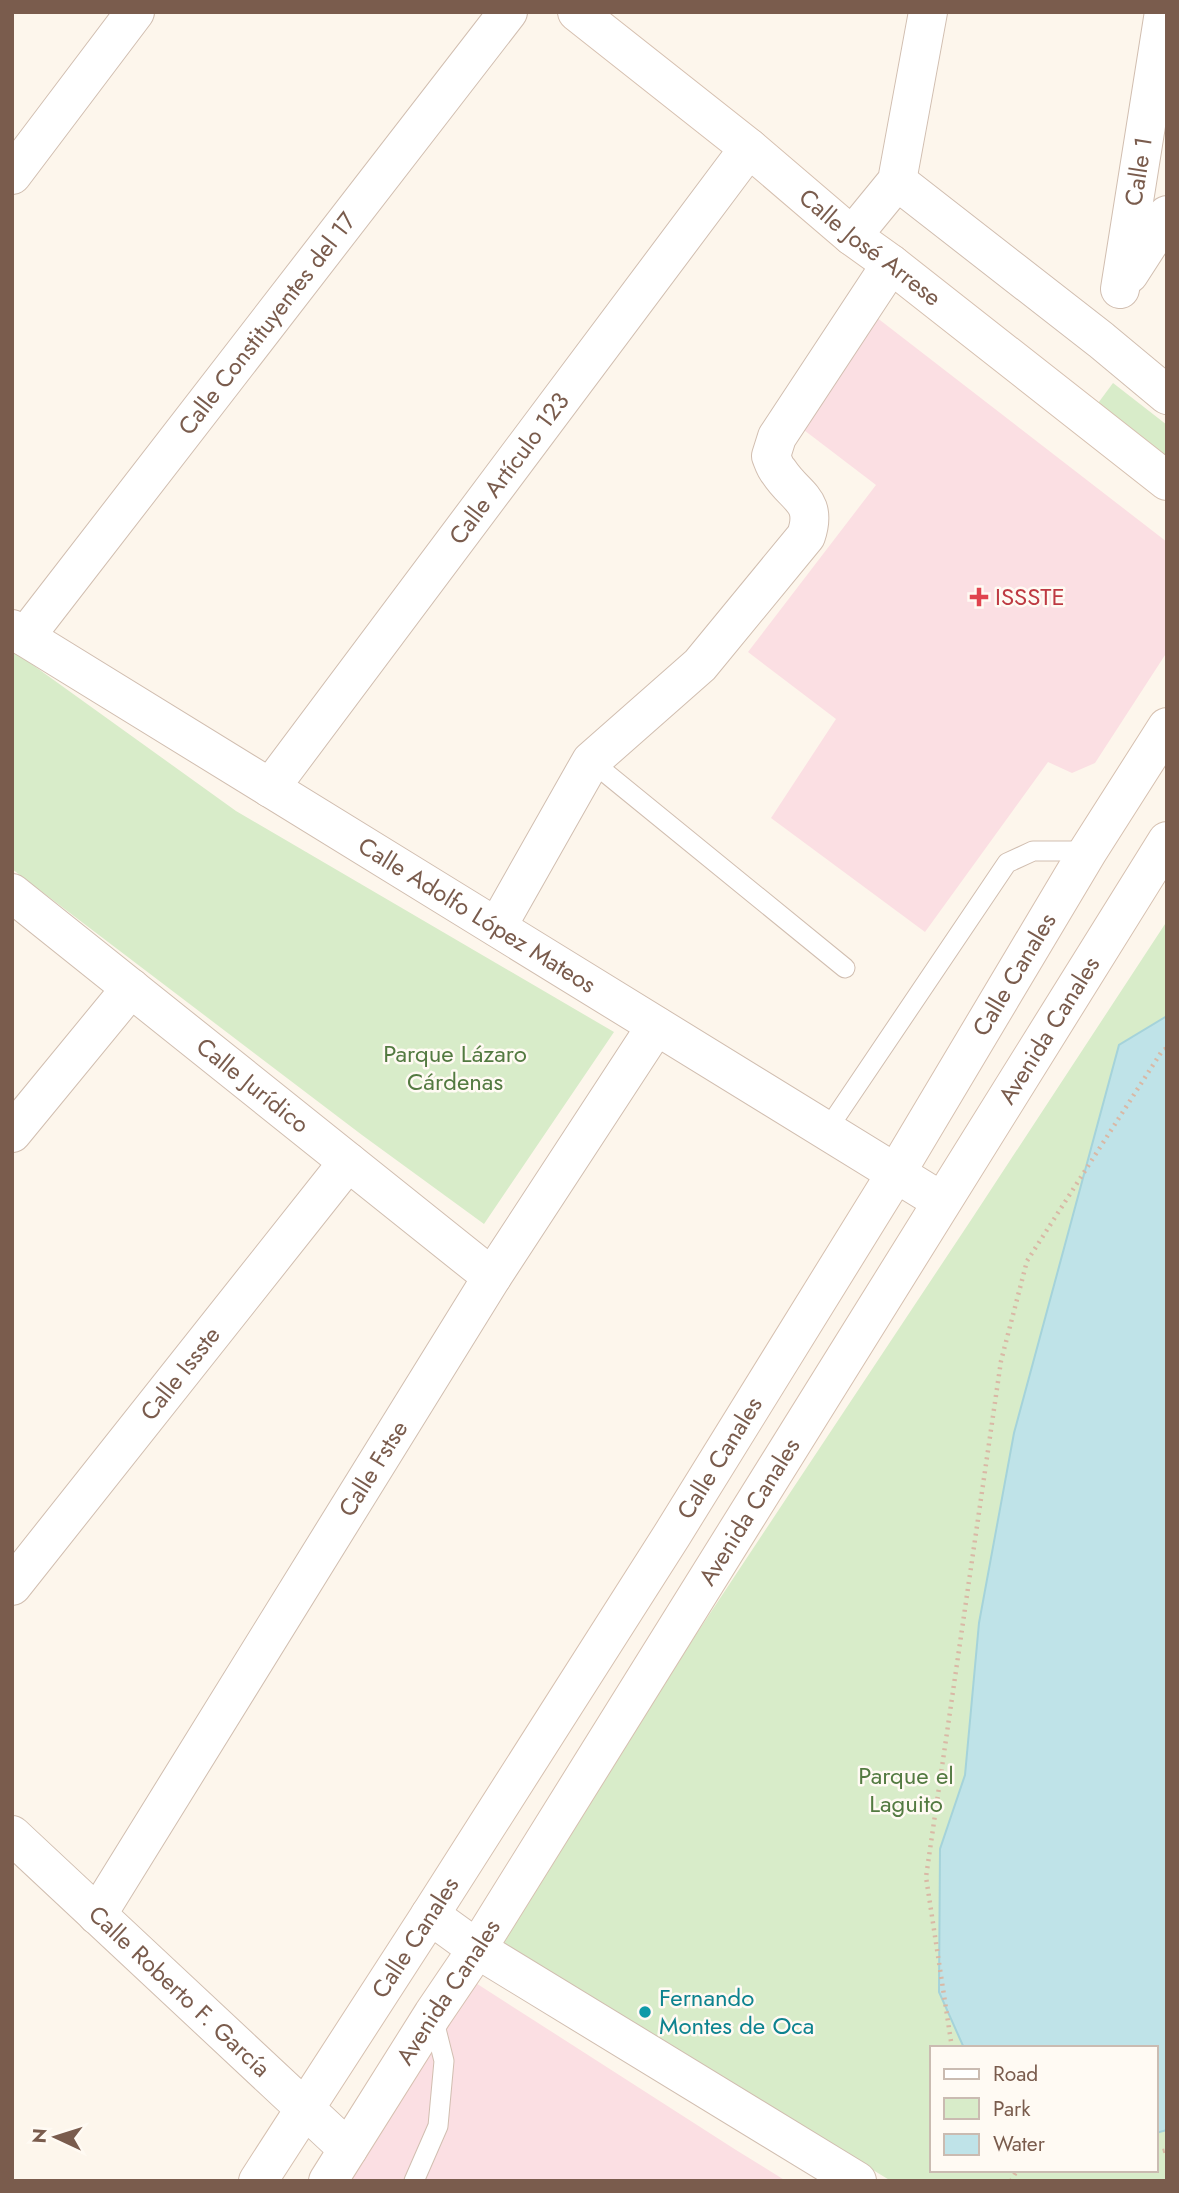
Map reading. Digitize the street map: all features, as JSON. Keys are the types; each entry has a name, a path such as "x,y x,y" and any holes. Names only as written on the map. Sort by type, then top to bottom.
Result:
{"street":[{"path":"12,175 135,12"},
{"name":"Calle Constituyentes del 17","path":"19,633 508,12"},
{"name":"Calle José Arrese","path":"577,12 749,148 852,236 1167,481"},
{"path":"852,236 897,181 928,12"},
{"name":"Calle 1","path":"1120,289 1164,12"},
{"name":"Calle Artículo 123","path":"270,788 749,148"},
{"path":"897,181 1101,340 1167,395"},
{"path":"1101,340 1120,289 1167,215"},
{"path":"497,928 591,761 699,665 806,536 811,521 808,506 778,471 771,456 777,437 891,264"},
{"name":"Calle Adolfo López Mateos","path":"19,633 941,1201"},
{"name":"Calle Canales","path":"258,2181 672,1535 897,1173 1088,851 1167,727"},
{"name":"Avenida Canales","path":"338,2165 477,1949 1167,841"},
{"name":"Calle Jurídico","path":"12,893 492,1278"},
{"path":"12,1133 131,988"},
{"name":"Calle Fstse","path":"97,1915 492,1278 656,1026"},
{"name":"Calle Issste","path":"12,1586 348,1162"},
{"name":"Calle Roberto F. García","path":"12,1835 304,2108 338,2165"},
{"path":"430,1915 477,1949 857,2181"}],"lane":[{"path":"591,761 845,968"},
{"path":"827,1130 1007,863 1033,851 1088,851"},
{"path":"414,2181 438,2126 444,2061 433,2014"}],"path":[{"path":"951,2046 926,1877 1001,1361 1027,1261 1162,1051 1167,1048"}],"shaded area":[{"name":"ISSSTE","path":"876,317 1167,542 1167,652 1095,763 1072,773 1048,762 925,932 771,818 836,719 748,652 876,485 800,427"},
{"path":"468,1978 736,2150 786,2181 345,2181"}],"green space":[{"path":"1113,383 1167,425 1167,465 1093,410"},
{"name":"Parque Lázaro Cárdenas","path":"12,650 236,811 614,1032 484,1224 362,1135 12,869"},
{"name":"Parque el Laguito","path":"1167,921 1167,2181 891,2181 494,1939"}],"water":[{"path":"1167,1016 1167,2130 1158,2132 1158,2046 963,2046 939,1992 940,1849 965,1775 979,1623 1014,1433 1119,1045"}],"place":[{"name":"ISSSTE","path":"979,597"},
{"name":"Fernando Montes de Oca","path":"645,2012"}]}
